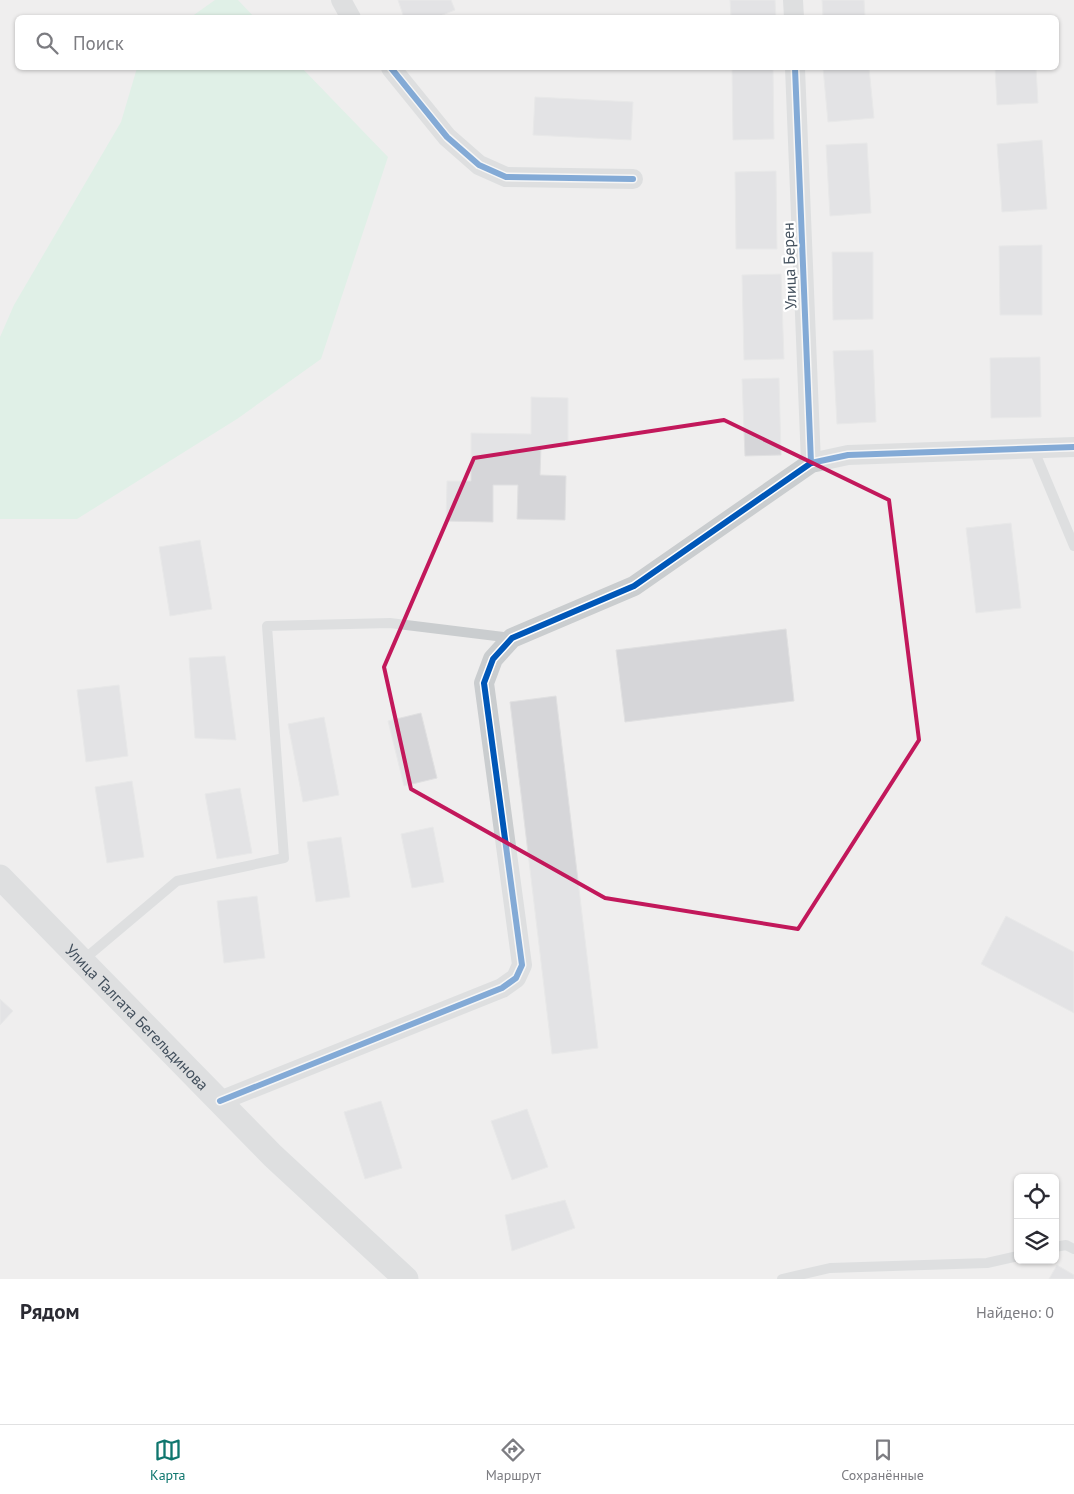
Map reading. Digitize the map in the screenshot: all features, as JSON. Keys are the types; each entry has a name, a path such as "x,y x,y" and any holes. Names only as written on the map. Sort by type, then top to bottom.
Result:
{"street":[{"path":"341,0 349,15"},
{"path":"793,0 794,15"},
{"path":"393,70 447,137 479,165 506,177 633,179"},
{"name":"Улица Берен","path":"796,70 811,463"},
{"path":"220,1101 502,988 516,978 522,964 484,683 493,659 512,638 634,586 811,463 848,455 1074,447"},
{"name":"Улица Талгата Бегельдинова","path":"0,877 273,1156 406,1279"}],"lane":[{"path":"1033,448 1074,546"},
{"path":"82,961 177,881 284,858 267,626 390,623 512,638"},
{"path":"1059,1246 1066,1245 1074,1249"},
{"path":"782,1279 830,1268 987,1263 1014,1257"}],"highlighted area":[{"path":"724,420 889,500 919,740 798,929 605,898 411,789 384,667 474,458"}],"green space":[{"path":"215,0 238,0 252,15 194,15"},
{"path":"136,70 304,70 388,157 321,359 237,419 77,519 0,519 0,337 14,305 121,122"}],"building":[{"path":"398,0 451,0 455,10 442,15 403,15"},
{"path":"730,0 775,0 776,15 731,15"},
{"path":"822,0 864,0 865,15 823,15"},
{"path":"732,70 773,70 774,139 733,140"},
{"path":"823,70 869,70 874,118 828,122"},
{"path":"995,70 1036,70 1038,103 997,105"},
{"path":"535,97 633,102 631,140 533,135"},
{"path":"1042,140 1047,209 1002,212 997,144"},
{"path":"867,143 871,213 830,216 826,145"},
{"path":"776,171 777,249 736,249 735,172"},
{"path":"1042,245 1042,315 1000,315 999,246"},
{"path":"832,252 873,252 873,319 833,320"},
{"path":"781,274 784,359 744,360 742,275"},
{"path":"873,350 876,422 837,424 833,351"},
{"path":"1040,357 1041,417 991,418 990,358"},
{"path":"779,378 781,455 745,456 742,379"},
{"path":"531,397 568,398 568,446 541,446 540,475 566,476 565,520 517,519 518,485 493,485 493,522 446,521 447,481 471,481 471,433 531,434"},
{"path":"1011,523 1021,608 976,613 966,528"},
{"path":"200,540 212,609 170,616 159,547"},
{"path":"786,629 794,701 625,722 616,650"},
{"path":"225,656 236,740 195,738 189,658"},
{"path":"119,685 128,756 86,762 77,690"},
{"path":"556,696 598,1048 552,1054 510,702"},
{"path":"421,713 437,778 404,786 388,721"},
{"path":"324,717 339,795 303,802 288,724"},
{"path":"132,781 144,857 107,863 95,787"},
{"path":"240,788 252,853 217,859 205,794"},
{"path":"433,827 444,882 412,888 401,834"},
{"path":"341,837 350,897 316,902 307,842"},
{"path":"257,896 265,958 224,963 217,901"},
{"path":"1006,916 1074,952 1074,1013 981,964"},
{"path":"0,999 13,1011 0,1025"},
{"path":"381,1101 402,1168 365,1179 344,1112"},
{"path":"527,1109 548,1167 512,1180 491,1121"},
{"path":"565,1200 575,1228 512,1251 505,1215"},
{"path":"1057,1265 1074,1275 1074,1279 1049,1279"}],"cycle path":[{"path":"393,70 447,137 479,165 506,177 633,179"},
{"path":"795,70 811,463"},
{"path":"220,1101 502,988 516,978 522,965 484,683 493,659 512,638 634,586 811,463 848,455 1074,447"}]}
